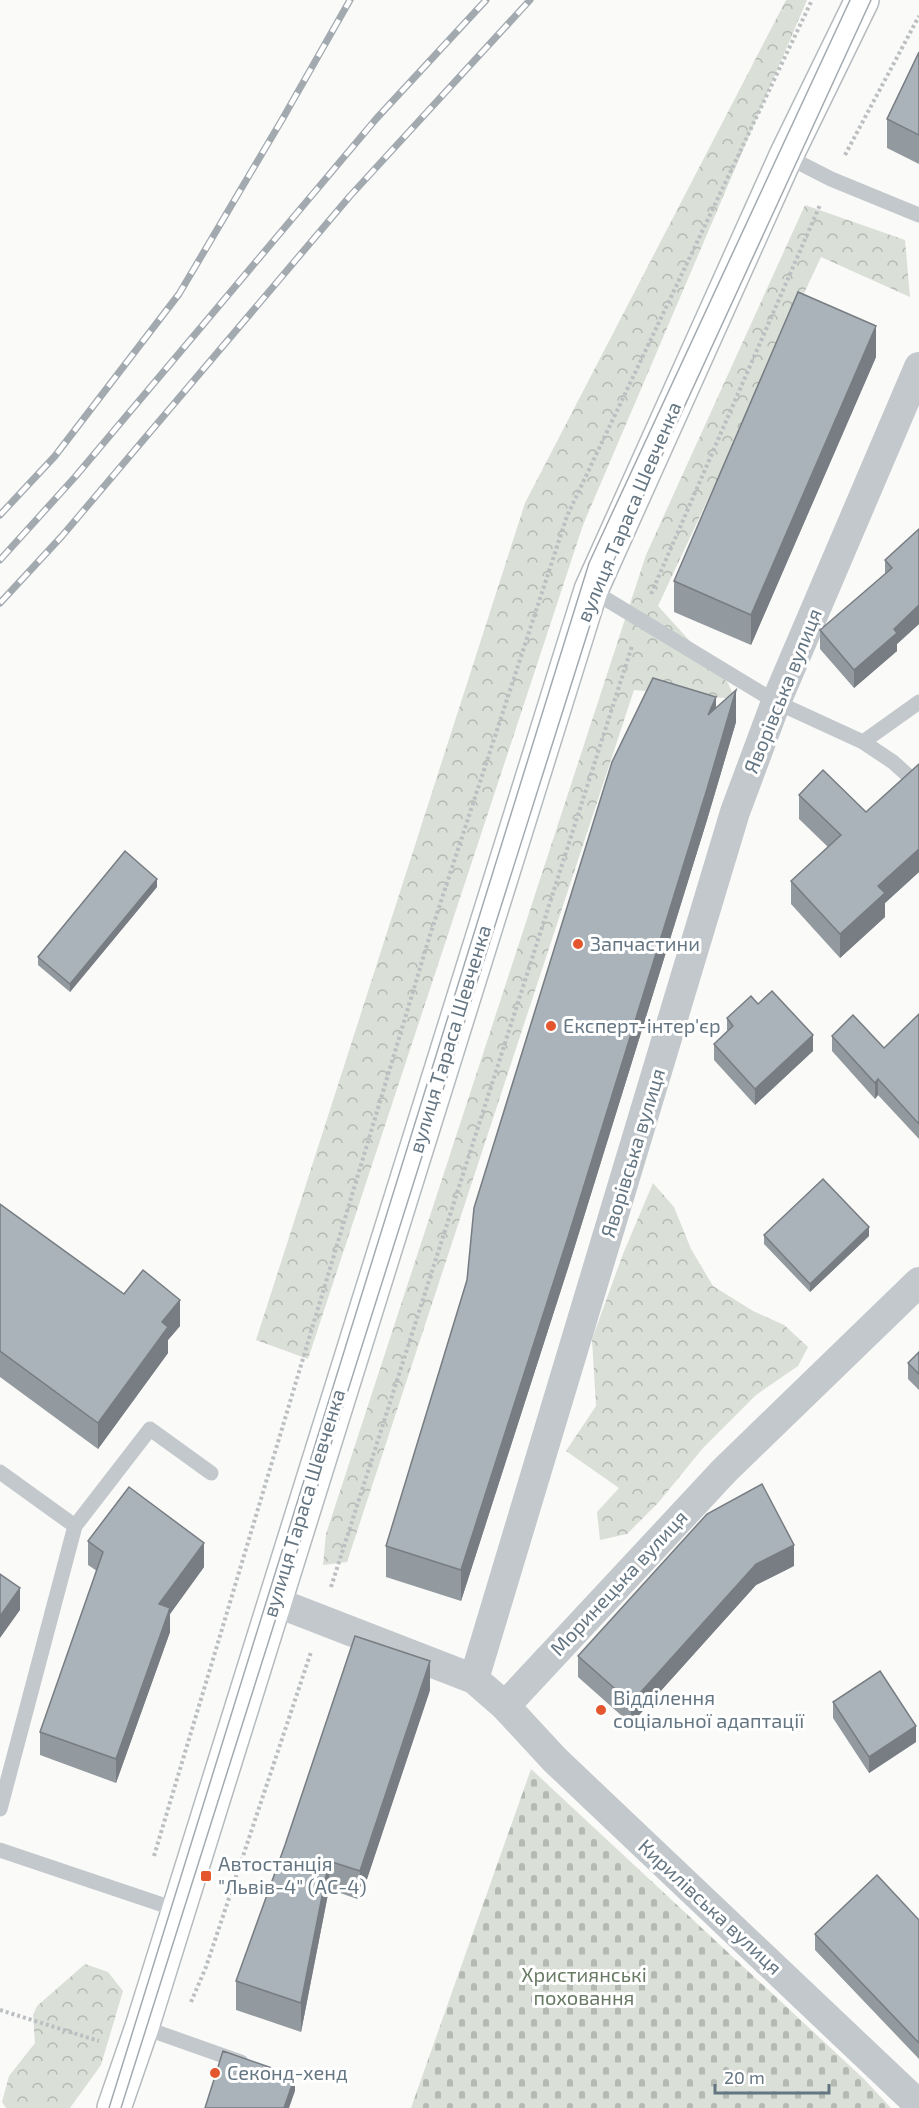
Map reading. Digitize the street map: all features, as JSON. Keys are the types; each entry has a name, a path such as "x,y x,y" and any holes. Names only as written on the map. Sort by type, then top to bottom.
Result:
{"main road":[{"name":"вулиця Тараса Шевченка","path":"114,2108 142,2027 273,1601 591,590 786,156 861,0"}],"street":[{"name":"Яворівська вулиця","path":"474,1679 735,812 776,702 919,367"},
{"name":"Моринецька вулиця","path":"505,1706 724,1471 919,1282"},
{"path":"273,1601 474,1679 505,1706"},
{"name":"Кирилівська вулиця","path":"505,1706 564,1768 919,2105"}],"lane":[{"path":"786,156 831,179 919,215"},
{"path":"591,590 776,702 863,742 893,762 914,781"},
{"path":"863,742 919,702"},
{"path":"0,1809 75,1526 150,1429 211,1473"},
{"path":"0,1472 75,1526"},
{"path":"0,1850 177,1910"},
{"path":"142,2027 252,2066"}],"path":[{"path":"328,1594 640,619 831,179 919,16"},
{"path":"175,2038 206,1967 312,1649"},
{"path":"0,2010 110,2044"}],"green space":[{"path":"786,0 807,0 583,525 308,1359 256,1340 525,503"},
{"path":"805,205 905,240 910,297 821,257 658,606 728,683 735,699 634,690 347,1562 323,1565 326,1534 646,555"},
{"path":"653,1183 674,1207 691,1249 713,1286 753,1311 784,1325 808,1347 798,1366 756,1395 703,1448 658,1503 627,1534 600,1540 597,1512 619,1488 566,1451 596,1406 592,1339 623,1254"},
{"name":"Християнські поховання","path":"531,1769 864,2079 891,2108 411,2108"},
{"path":"85,1964 108,1972 123,1991 101,2065 70,2108 6,2108 2,2102 9,2076 35,2043 33,2015 37,2006"}],"building":[{"path":"919,52 919,135 887,119"},
{"path":"798,292 876,326 751,615 674,581"},
{"path":"919,529 919,605 894,629 897,633 854,670 820,630 892,568 885,560"},
{"path":"653,678 716,697 708,715 736,690 569,1234 461,1570 386,1546 467,1280 474,1208 612,762"},
{"path":"919,764 919,849 878,886 885,893 840,934 791,881 841,835 799,795 823,770 866,812"},
{"path":"125,851 157,879 70,984 38,957"},
{"path":"772,991 813,1035 755,1089 714,1044 733,1026 727,1018 751,996 758,1004"},
{"path":"919,1014 919,1124 878,1079 875,1083 832,1036 853,1015 884,1048"},
{"path":"823,1179 869,1227 810,1284 764,1235"},
{"path":"0,1204 124,1294 143,1270 180,1300 162,1322 168,1327 98,1423 0,1351"},
{"path":"919,1352 919,1374 908,1363"},
{"path":"762,1484 794,1545 756,1564 631,1703 578,1656 707,1514"},
{"path":"129,1487 204,1543 159,1604 170,1608 116,1759 40,1732 103,1552 88,1541"},
{"path":"0,1574 20,1588 0,1616"},
{"path":"355,1636 430,1661 360,1871 329,1861 301,2003 236,1981 285,1845"},
{"path":"880,1671 916,1726 869,1757 833,1702"},
{"path":"877,1875 919,1920 919,2043 815,1934"},
{"path":"223,2051 295,2076 284,2108 205,2108"}],"tram line":[{"path":"109,2108 589,563 850,0"},
{"path":"121,2108 603,584 871,0"}],"railway":[{"path":"0,515 55,456 179,294 350,0"},
{"path":"0,560 75,477 376,119 486,0"},
{"path":"0,603 62,536 350,196 530,0"}],"place":[{"name":"Запчастини","path":"578,944"},
{"name":"Експерт-інтер'єр","path":"551,1026"},
{"name":"Відділення соціальної адаптації","path":"601,1710"},
{"name":"Автостанція \"Львів-4\" (АС-4)","path":"206,1876"},
{"name":"Секонд-хенд","path":"215,2073"}]}
